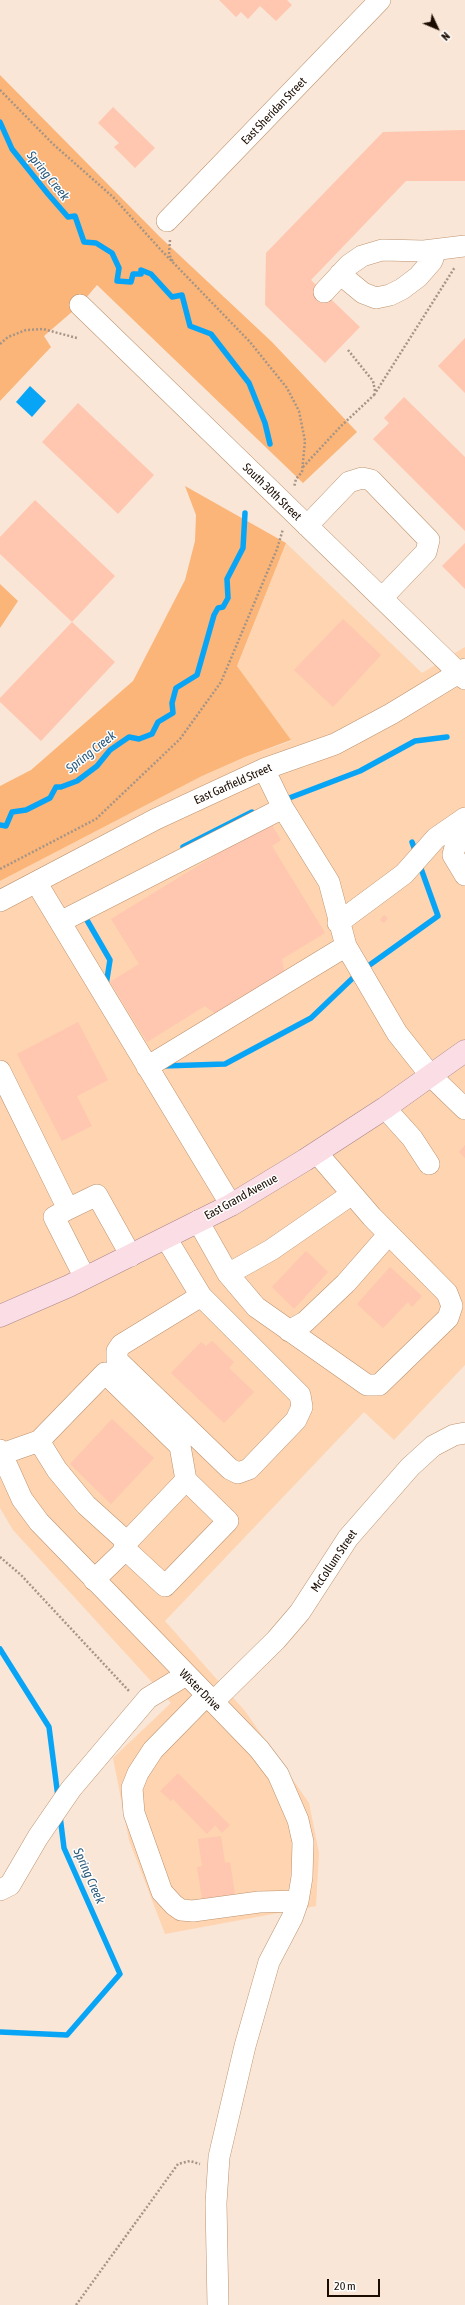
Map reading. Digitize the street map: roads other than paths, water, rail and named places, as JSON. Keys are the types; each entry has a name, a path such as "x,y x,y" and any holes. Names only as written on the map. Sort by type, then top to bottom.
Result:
{"main road":[{"name":"East Grand Avenue","path":"0,1316 131,1256 231,1205 317,1153 463,1055"}],"street":[{"name":"East Sheridan Street","path":"167,221 380,0"},
{"path":"324,292 340,274 362,256 382,250 436,250 461,256"},
{"path":"340,274 363,293 376,298 390,296 418,277 432,261 436,250"},
{"name":"South 30th Street","path":"80,305 288,508 463,673"},
{"path":"307,526 349,482 362,478 371,480 429,540 426,552 382,598"},
{"name":"East Garfield Street","path":"0,901 156,819 264,768 335,744 463,673"},
{"path":"264,768 283,808 329,882 338,923 346,946 397,1033 431,1076 465,1109"},
{"path":"60,922 283,808"},
{"path":"338,923 404,874 436,838 465,818"},
{"path":"464,872 454,855 455,847 465,836"},
{"path":"36,882 231,1205"},
{"path":"147,1067 346,946"},
{"path":"0,1071 68,1209"},
{"path":"385,1108 412,1138 429,1164"},
{"path":"198,1222 228,1274 256,1307 367,1385 379,1385 448,1318 452,1306 447,1293 389,1234 317,1153"},
{"path":"228,1274 277,1246 352,1194"},
{"path":"85,1278 54,1218 68,1209 97,1195 131,1256"},
{"path":"289,1331 306,1322 346,1283 389,1234"},
{"path":"166,1238 201,1296 300,1395 302,1407 296,1420 249,1469 238,1473 230,1469 117,1360 117,1351 121,1345 201,1296"},
{"path":"1,1452 39,1441 105,1373 180,1446 186,1480 228,1520 165,1586 86,1505 57,1470 39,1441"},
{"name":"McCollum Street","path":"298,1901 258,1902 193,1911 181,1910 162,1892 134,1813 132,1788 138,1773 153,1750 276,1640 300,1612 348,1538 405,1472 433,1446 454,1435 465,1433"},
{"name":"Wister Drive","path":"1,1452 22,1499 39,1522 259,1750 278,1774 290,1797 298,1820 303,1842 302,1876 298,1901 292,1918 269,1962 244,2046 219,2157 216,2202 218,2305"},
{"path":"94,1580 122,1552 126,1545 186,1480"},
{"path":"0,1890 10,1885 38,1837 71,1789 148,1698 186,1675"}],"water":[{"path":"30,386 46,401 32,417 16,402"}],"waterway":[{"name":"Spring Creek","path":"0,122 12,149 68,217 75,216 84,242 96,243 112,253 119,268 117,281 131,282 133,274 141,274 141,270 151,274 172,297 182,295 190,326 211,334 249,383 265,423 270,444"},
{"name":"Spring Creek","path":"0,825 6,826 12,812 26,810 50,798 56,787 61,787 77,781 97,766 110,750 129,737 139,739 152,734 158,722 173,713 172,703 176,688 197,675 214,615 218,608 223,607 228,598 227,579 243,548 245,513"},
{"path":"284,800 360,771 415,741 447,737"},
{"path":"183,847 252,812"},
{"path":"412,842 416,853"},
{"path":"364,969 438,916 419,863"},
{"path":"84,915 110,960 106,985"},
{"path":"163,1066 225,1064 311,1018 357,974"},
{"name":"Spring Creek","path":"0,1649 49,1727 58,1797"},
{"name":"Spring Creek","path":"0,2032 67,2035 120,1974 64,1848 60,1816"}]}
